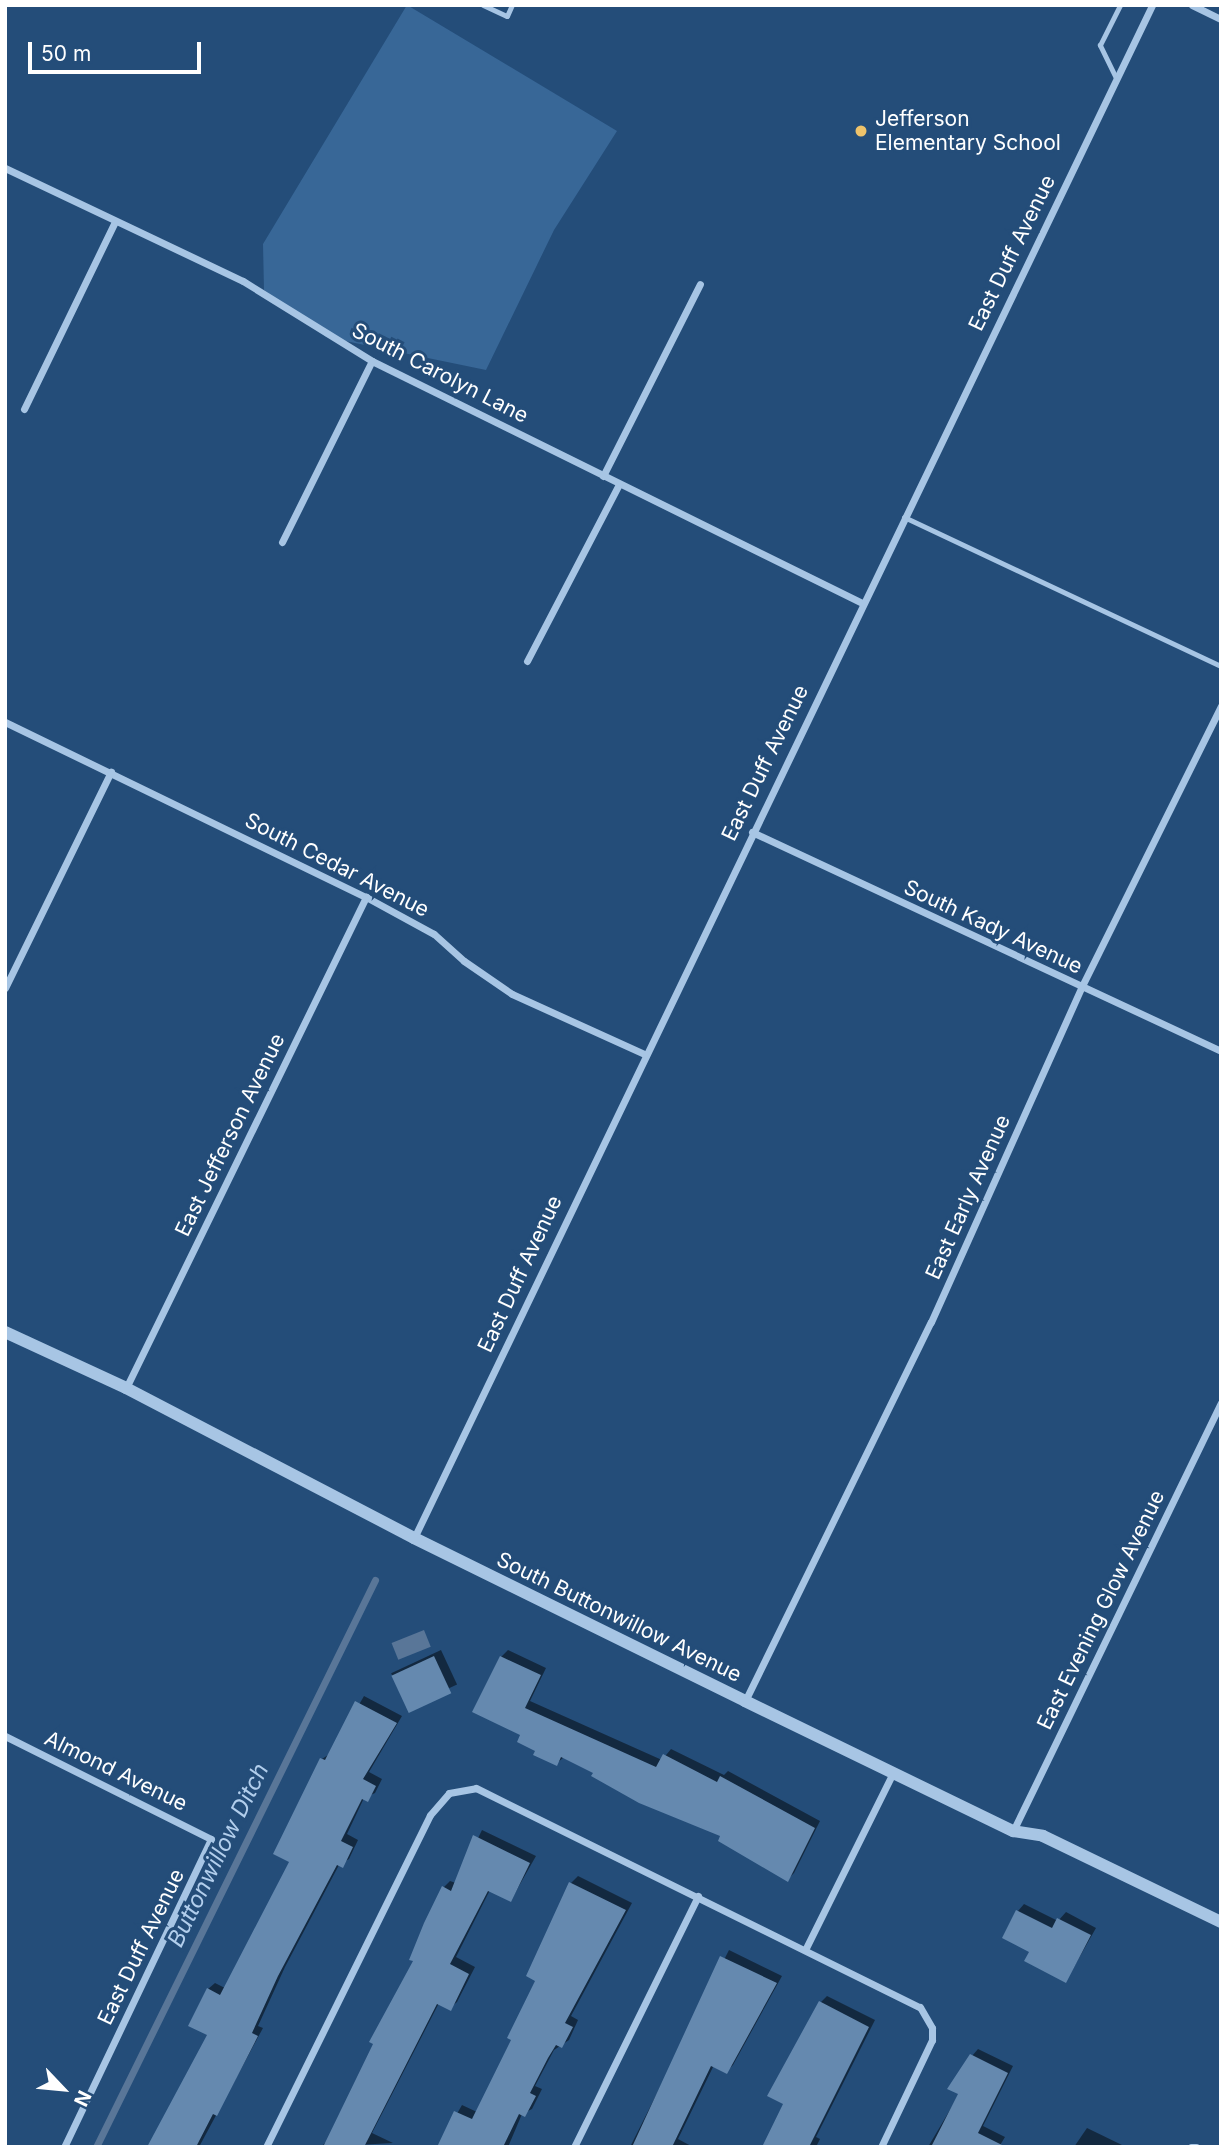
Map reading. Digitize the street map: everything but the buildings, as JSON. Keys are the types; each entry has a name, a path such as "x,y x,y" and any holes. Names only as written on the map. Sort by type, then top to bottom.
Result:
{"street":[{"name":"East Duff Avenue","path":"415,1538 644,1054 1152,5"},
{"path":"1192,5 1221,19"},
{"name":"South Carolyn Lane","path":"5,168 243,282 372,360 862,603"},
{"path":"24,409 115,222"},
{"path":"603,476 700,284"},
{"path":"282,542 372,360"},
{"path":"527,661 619,484"},
{"name":"East Early Avenue","path":"745,1701 931,1322 1081,988 1221,706"},
{"name":"South Cedar Avenue","path":"5,722 366,897 434,934 464,961 512,994 644,1054"},
{"path":"5,988 111,772"},
{"name":"South Kady Avenue","path":"752,832 1081,988 1221,1051"},
{"name":"East Jefferson Avenue","path":"126,1388 366,897"},
{"name":"South Buttonwillow Avenue","path":"5,1332 126,1388 415,1538 892,1773 1013,1831 1043,1836 1221,1922"},
{"name":"East Evening Glow Avenue","path":"1013,1831 1221,1403"},
{"name":"Almond Avenue","path":"5,1736 211,1839"},
{"path":"806,1948 892,1773"},
{"path":"266,2147 430,1815 449,1793 476,1788 907,1999 928,2017 932,2040 881,2147"},
{"name":"East Duff Avenue","path":"65,2147 211,1839"},
{"path":"574,2147 698,1896"}],"lane":[{"path":"483,5 507,16 512,5"},
{"path":"1116,78 1100,45 1121,5"},
{"path":"904,517 1221,666"}],"shaded area":[{"path":"407,5 617,131 554,230 486,370 326,337 264,290 263,244"},
{"path":"424,1630 431,1647 398,1660 392,1643"}],"waterway":[{"name":"Buttonwillow Ditch","path":"96,2147 375,1580"}],"place":[{"name":"Jefferson Elementary School","path":"861,131"}]}
